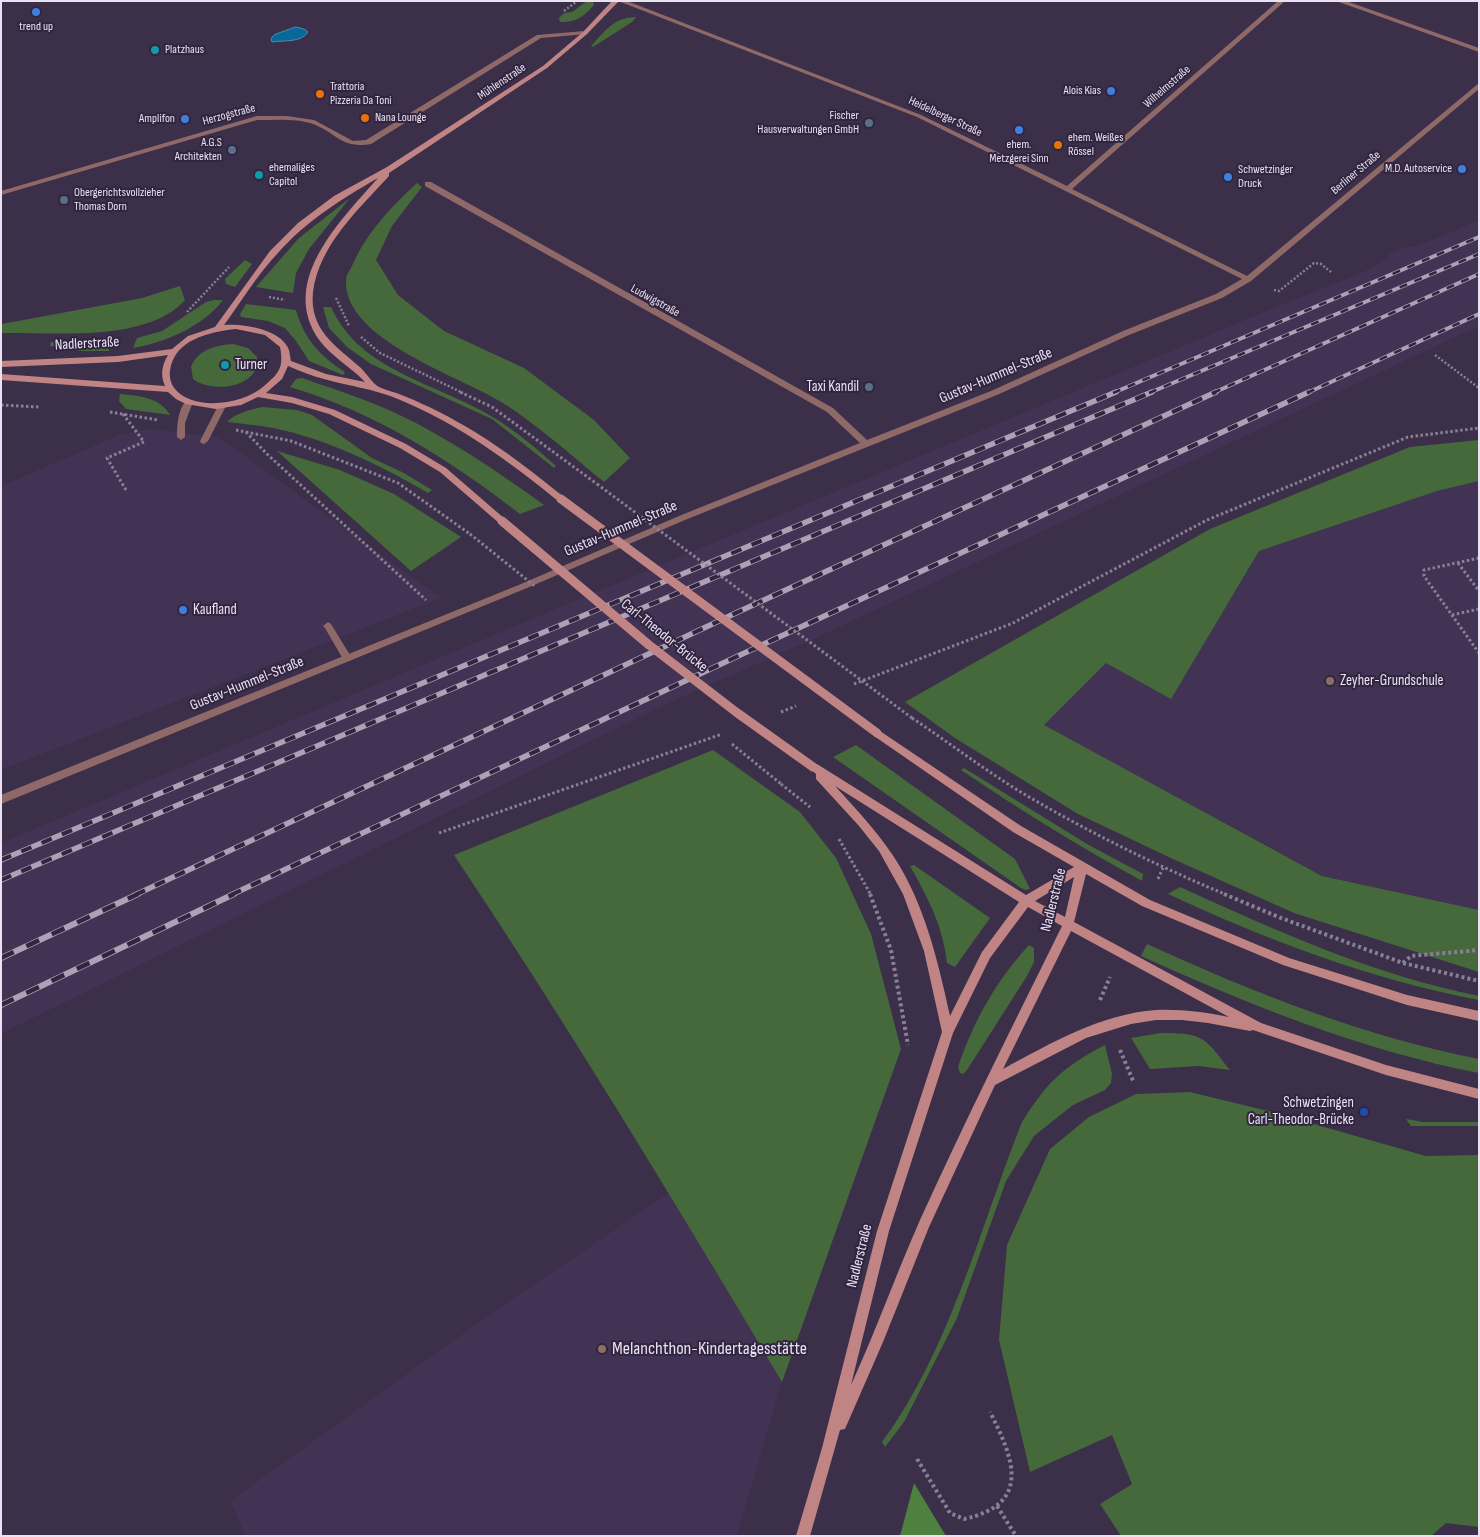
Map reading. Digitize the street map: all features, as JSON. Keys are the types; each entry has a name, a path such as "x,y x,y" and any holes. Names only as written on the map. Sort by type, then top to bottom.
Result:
{"main road":[{"name":"Mühlenstraße","path":"218,328 267,259 301,225 337,198 390,170 545,67 585,33 616,1"},
{"name":"Mühlenstraße","path":"375,388 322,338 312,320 308,300 311,280 318,261 335,234 390,170"},
{"path":"1,377 169,390 189,402 204,406 222,406 242,402 260,395 278,380 287,363 286,351 280,341 268,333 254,328 236,326 218,328 186,341 174,351 166,364 164,377 169,390"},
{"name":"Nadlerstraße","path":"1,364 118,359 174,351"},
{"path":"287,363 328,378 375,388 423,408 479,439 520,466 561,499 877,734 1017,829 1082,867 1164,911 1287,962 1407,1000 1479,1016"},
{"name":"Carl-Theodor-Brücke","path":"260,395 292,400 332,412 403,446 444,470 649,645 736,712 813,767"},
{"path":"813,767 1026,901 1258,1027"},
{"path":"813,767 868,831 899,873 918,914 932,956 948,1032"},
{"name":"Nadlerstraße","path":"803,1536 830,1448 883,1231 948,1032 986,955 1026,901 1082,867"},
{"name":"Nadlerstraße","path":"830,1448 879,1338 924,1225 991,1081 1068,925 1082,867"},
{"path":"991,1081 1067,1040 1109,1023 1143,1017 1182,1015 1258,1027 1386,1070 1479,1094"}],"street":[{"name":"Heidelberger Straße","path":"621,1 919,116 1248,278"},
{"name":"Wilhelmstraße","path":"1067,190 1282,1"},
{"path":"1339,1 1479,50"},
{"name":"Herzogstraße","path":"1,193 257,118 287,118 314,122 352,143 368,142 539,36 585,33"},
{"name":"Berliner Straße","path":"1248,278 1479,85"},
{"name":"Ludwigstraße","path":"428,184 830,410 866,444"},
{"name":"Gustav-Hummel-Straße","path":"1,800 445,618 682,518 994,393 1126,333 1219,296 1248,278"},
{"path":"181,437 181,424 189,402"},
{"path":"204,440 222,406"},
{"path":"328,626 347,658"}],"path":[{"path":"1286,286 1314,263 1321,264 1331,272"},
{"path":"185,314 208,289"},
{"path":"336,298 348,326 380,353 492,407 912,718 1018,790 1090,831 1163,868 1281,918 1402,963 1479,981"},
{"path":"1435,355 1479,388"},
{"path":"108,411 159,420"},
{"path":"122,414 144,442 107,458 126,490"},
{"path":"848,686 1014,623 1207,520 1408,437 1479,428"},
{"path":"445,618 267,454 246,432 291,441 398,483 470,534"},
{"path":"1479,558 1424,570 1424,576 1479,653"},
{"path":"1458,563 1479,591"},
{"path":"1452,615 1479,609"},
{"path":"774,714 802,704"},
{"path":"439,833 728,732"},
{"path":"781,784 816,812"},
{"path":"838,838 848,851 873,902 891,950 908,1044"},
{"path":"1402,963 1411,956 1479,950"},
{"path":"917,1459 950,1513 964,1519 989,1512 1006,1500 1011,1484 1012,1462 990,1412"},
{"path":"997,1506 1016,1536"}],"shaded area":[{"path":"1479,220 1479,326 816,638 662,706 1,1034 1,843 1363,272 1385,260 1389,254 1405,247 1417,246"},
{"name":"Kaufland","path":"149,429 219,437 441,598 1,770 1,486 119,435"},
{"name":"Zeyher-Grundschule","path":"1479,481 1479,910 1323,876 1043,725 1106,663 1171,698 1259,551 1437,491"},
{"name":"Melanchthon-Kindertagesstätte","path":"669,1193 782,1382 737,1536 246,1536 230,1501 486,1317"}],"green space":[{"path":"587,1 593,1 594,5 583,15 575,20 560,22 559,18 564,13 572,12"},
{"path":"636,17 632,22 593,47 591,46 616,22"},
{"path":"417,183 422,187 392,226 376,260 398,295 444,331 524,368 594,420 630,458 604,482 544,432 506,405 409,355 384,339 364,321 350,302 346,278 358,254 380,221"},
{"path":"350,198 309,249 296,273 293,293 256,287 299,238"},
{"path":"245,260 252,264 235,287 226,284 225,279"},
{"path":"180,286 185,300 168,314 148,323 124,329 99,332 1,333 2,324 142,298"},
{"path":"223,300 205,318 194,325 157,342 133,348 137,338 162,331 206,302"},
{"path":"246,304 296,310 308,338 328,360 345,372 343,375 309,361 285,328 268,321 241,317 240,314"},
{"path":"323,307 331,307 344,329 361,347 381,362 496,419 512,429 556,466 554,468 492,419 371,364 347,347 329,328"},
{"path":"111,339 109,351 83,351 50,346 51,342"},
{"path":"233,344 248,348 257,357 256,367 251,376 244,382 223,387 201,384 193,379 191,367 198,356 208,349"},
{"path":"302,378 374,404 416,423 481,462 544,505 520,514 494,494 411,440 352,410 290,387 296,379"},
{"path":"120,394 148,398 161,404 170,415 126,409 119,401"},
{"path":"263,407 297,410 312,415 372,458 404,473 432,490 428,493 353,454 313,439 273,428 227,422 248,410"},
{"path":"1479,440 1479,481 1437,491 1259,551 1171,699 1106,663 1044,725 1322,876 1479,910 1479,972 1294,913 1173,859 1078,814 955,738 905,702 1210,529 1410,447"},
{"path":"277,451 340,470 394,494 461,537 411,571"},
{"path":"856,745 1015,859 1030,889 1021,888 833,757"},
{"path":"713,750 800,812 836,858 871,934 901,1049 782,1382 621,1116 539,985 454,855"},
{"path":"964,768 1087,844 1143,874 1142,881 1028,814 961,770"},
{"path":"914,865 990,918 955,967 947,963 938,924 929,901 910,866"},
{"path":"1180,887 1326,950 1402,976 1479,996 1479,1000 1439,992 1320,957 1243,927 1168,894"},
{"path":"1147,944 1268,996 1310,1011 1393,1038 1479,1059 1479,1073 1391,1052 1348,1039 1264,1008 1141,956"},
{"path":"1029,945 1034,948 1034,962 1027,976 967,1070 963,1074 960,1073 958,1067 964,1050 987,1002 1006,973"},
{"path":"1161,1033 1186,1034 1202,1039 1214,1050 1230,1070 1199,1066 1150,1069 1131,1038"},
{"path":"1105,1045 1112,1074 1111,1083 1105,1090 1073,1105 1034,1136 1006,1181 957,1318 904,1422 885,1447 882,1442 906,1406 927,1368 945,1328 962,1287 1022,1122 1040,1096 1057,1077 1067,1068"},
{"path":"1190,1092 1268,1111 1426,1156 1479,1155 1479,1527 1446,1523 1431,1536 1121,1536 1100,1504 1132,1484 1112,1435 1030,1472 999,1340 1007,1245 1050,1149 1089,1117 1136,1094"},
{"path":"1406,1119 1423,1122 1479,1122 1479,1126 1411,1126"},
{"path":"914,1483 946,1536 900,1536"}],"water":[{"path":"296,27 308,32 301,38 272,42 271,39 274,35"}],"railway":[{"path":"1113,393 1479,237"},
{"path":"1149,393 1479,254"},
{"path":"1213,393 1479,274"},
{"path":"1307,393 1479,314"},
{"path":"1,860 1116,392"},
{"path":"1,880 1152,392"},
{"path":"135,895 738,612 1216,392"},
{"path":"231,895 738,656 1309,392"},
{"path":"1,958 138,894"},
{"path":"1,1005 234,894"}],"place":[{"name":"trend up","path":"36,12"},
{"name":"Platzhaus","path":"155,50"},
{"name":"Alois Kias","path":"1111,91"},
{"name":"Trattoria Pizzeria Da Toni","path":"320,94"},
{"name":"Nana Lounge","path":"365,118"},
{"name":"Amplifon","path":"185,119"},
{"name":"Fischer Hausverwaltungen GmbH","path":"869,123"},
{"name":"ehem. Metzgerei Sinn","path":"1019,130"},
{"name":"ehem. Weißes Rössel","path":"1058,145"},
{"name":"A.G.S Architekten","path":"232,150"},
{"name":"M.D. Autoservice","path":"1462,169"},
{"name":"ehemaliges Capitol","path":"259,175"},
{"name":"Schwetzinger Druck","path":"1228,177"},
{"name":"Obergerichtsvollzieher Thomas Dorn","path":"64,200"},
{"name":"Turner","path":"225,365"},
{"name":"Taxi Kandil","path":"869,387"},
{"name":"Kaufland","path":"183,610"},
{"name":"Zeyher-Grundschule","path":"1330,681"},
{"name":"Schwetzingen Carl-Theodor-Brücke","path":"1364,1112"},
{"name":"Melanchthon-Kindertagesstätte","path":"602,1349"}]}
